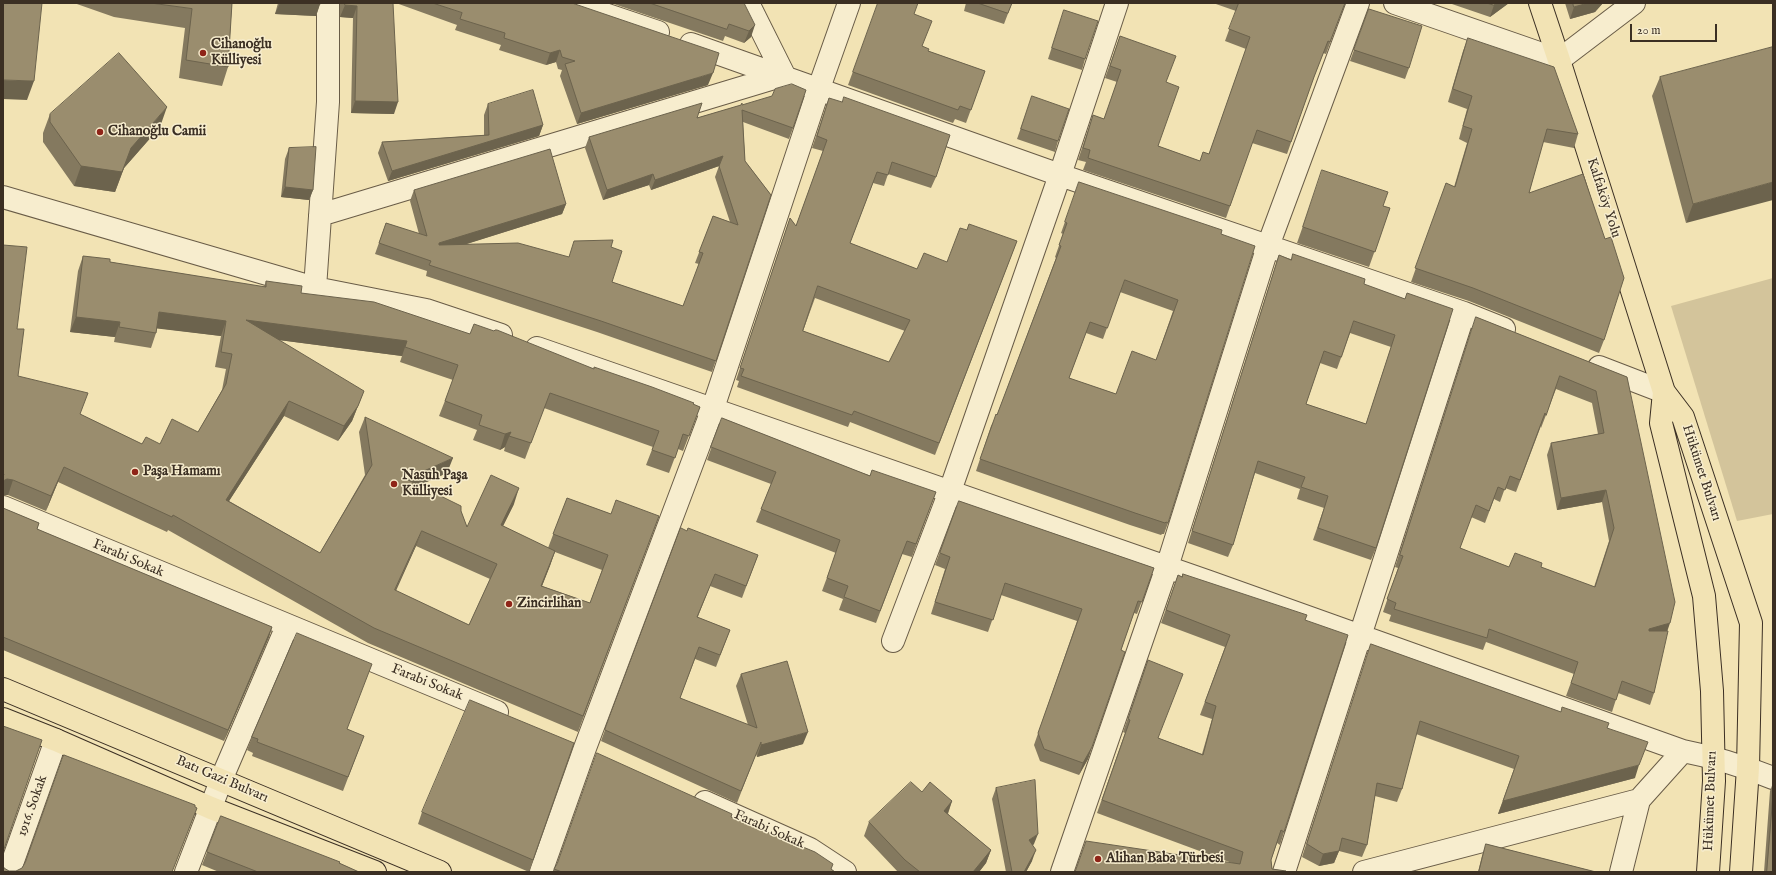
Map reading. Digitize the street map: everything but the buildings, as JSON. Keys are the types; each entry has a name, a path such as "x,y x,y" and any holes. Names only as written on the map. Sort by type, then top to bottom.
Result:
{"main road":[{"name":"Kalfaköy Yolu","path":"1540,3 1664,392"},
{"name":"Hükümet Bulvarı","path":"1664,392 1661,423 1704,596 1712,691 1712,757 1714,781 1708,872"},
{"name":"Hükümet Bulvarı","path":"1664,392 1683,417 1751,623 1748,768 1741,872"},
{"name":"Batı Gazi Bulvarı","path":"3,689 440,872"},
{"name":"Batı Gazi Bulvarı","path":"3,719 56,740 211,808 364,870"}],"street":[{"path":"314,288 328,102 328,3"},
{"path":"572,3 784,75 1060,175 1464,313 1523,336"},
{"path":"748,3 784,75"},
{"path":"541,872 592,751 713,408 819,88 849,3"},
{"path":"893,641 950,491 1060,175 1117,3"},
{"path":"1062,872 1167,567 1268,246 1358,3"},
{"path":"1395,3 1559,60 1634,3"},
{"path":"320,215 784,75"},
{"path":"3,197 314,288 426,310 713,408 1167,567 1683,751 1712,757 1748,768 1773,778"},
{"path":"1284,872 1464,313"},
{"path":"1582,360 1664,392"},
{"name":"Farabi Sokak","path":"3,507 512,718"},
{"path":"186,872 222,780 287,626"},
{"path":"563,739 592,751"},
{"name":"1916. Sokak","path":"9,872 56,740"},
{"path":"1621,872 1638,800 1683,751"},
{"name":"Farabi Sokak","path":"687,794 810,849 845,872"},
{"path":"1364,872 1638,800"}],"shaded area":[{"path":"1773,278 1773,514 1737,521 1671,306"}],"place":[{"name":"Cihanoğlu Külliyesi","path":"203,53"},
{"name":"Cihanoğlu Camii","path":"100,132"},
{"name":"Paşa Hamamı","path":"135,472"},
{"name":"Nasuh Paşa Külliyesi","path":"394,484"},
{"name":"Zincirlihan","path":"509,604"},
{"name":"Alihan Baba Türbesi","path":"1098,859"}]}
